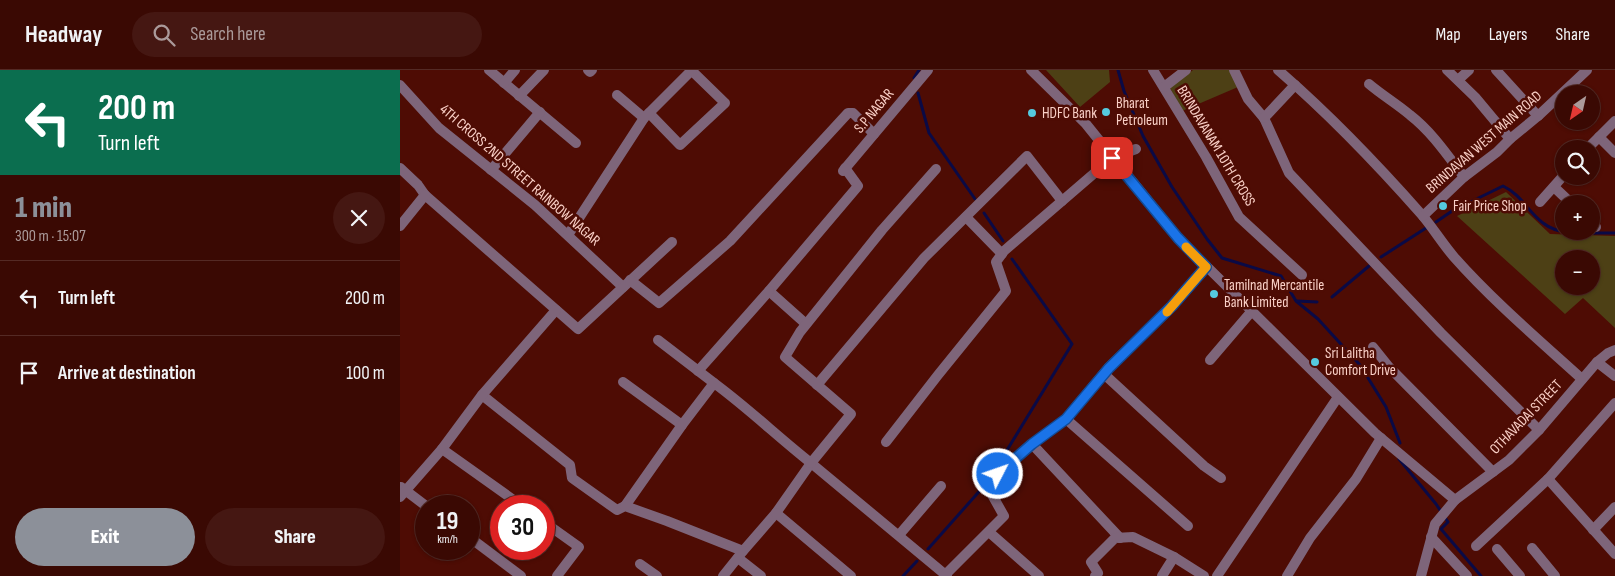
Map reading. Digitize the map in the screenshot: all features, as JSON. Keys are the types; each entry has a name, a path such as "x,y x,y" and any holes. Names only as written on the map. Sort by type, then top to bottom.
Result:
{"street":[{"path":"488,70 576,143"},
{"path":"504,83 515,70"},
{"path":"519,96 544,70"},
{"path":"588,70 590,72 592,70"},
{"path":"568,235 646,116 691,70 725,103 680,145 646,116 617,95"},
{"name":"S.P NAGAR","path":"769,291 858,186 844,170 928,70"},
{"path":"1031,70 1086,124 1178,238 1206,267 1338,397 1452,503"},
{"name":"BRINDAVANAM 10TH CROSS","path":"1153,70 1206,157 1239,216 1302,275"},
{"path":"1164,88 1186,70"},
{"path":"1234,70 1248,99 1264,118 1289,173 1441,333 1539,430"},
{"path":"1278,70 1326,113 1423,216 1454,256 1517,321 1582,380"},
{"path":"1447,70 1475,97 1510,139"},
{"path":"1458,80 1469,70"},
{"path":"1496,70 1538,116"},
{"name":"BRINDAVAN WEST MAIN ROAD","path":"1423,216 1464,177 1497,152 1538,116 1583,71"},
{"path":"1369,84 1387,100 1411,116 1439,144 1464,177"},
{"name":"4TH CROSS 2ND STREET RAINBOW NAGAR","path":"400,85 439,128 535,205 626,284 659,304 730,241 848,113 853,113 874,134"},
{"path":"1264,118 1295,85"},
{"path":"491,170 540,112"},
{"path":"1595,140 1615,121"},
{"path":"1599,136 1615,153"},
{"path":"886,442 1006,291 996,262 1002,254 1112,158 1136,148"},
{"path":"817,385 924,258 1027,156 1062,201"},
{"path":"400,168 425,195 578,329 672,242"},
{"path":"723,576 776,513 811,463 851,414 785,357 806,324 882,230 936,169"},
{"path":"1540,202 1554,186 1563,195"},
{"path":"400,226 425,195"},
{"path":"966,217 1002,254"},
{"path":"658,340 744,405 752,415 899,535 946,576 1004,516 986,484 1032,444 1066,419 1104,374 1172,306 1206,267"},
{"path":"698,370 769,291 806,324"},
{"path":"415,499 402,491 442,449 482,395 556,310"},
{"path":"1210,360 1251,312"},
{"path":"1373,347 1389,367 1493,472"},
{"name":"OTHAVADAI STREET","path":"1431,537 1435,524 1452,503 1509,460 1539,430 1597,362 1615,350"},
{"path":"1597,362 1615,376"},
{"path":"1104,374 1204,466 1221,478"},
{"path":"623,382 682,425"},
{"path":"482,395 570,465 572,478 617,510 625,506 682,425 714,384"},
{"path":"1217,576 1338,397"},
{"path":"1476,546 1548,479 1615,403"},
{"path":"1066,419 1188,526"},
{"path":"1287,576 1310,538 1356,479 1381,438"},
{"path":"1032,444 1120,538"},
{"path":"442,449 507,495"},
{"path":"1548,479 1615,554"},
{"path":"899,535 941,486"},
{"path":"625,506 667,521 740,554 761,576"},
{"path":"1594,530 1615,507"},
{"path":"776,513 851,576"},
{"path":"555,530 579,547 558,576"},
{"path":"989,532 1039,576"},
{"path":"1095,576 1098,573 1091,562 1115,538 1133,537 1174,557 1204,576"},
{"path":"1420,576 1431,537"},
{"path":"1431,537 1466,576"},
{"path":"480,545 521,576"},
{"path":"1532,548 1555,576"},
{"path":"1497,549 1520,576"},
{"path":"1162,576 1174,557"},
{"path":"640,564 657,576"}],"shaded area":[{"path":"1046,70 1109,70 1110,82 1080,107"},
{"path":"1193,70 1229,70 1238,87 1182,111 1170,88"},
{"path":"1506,192 1550,234 1555,234 1555,240 1600,240 1600,236 1615,236 1615,328 1583,298 1565,314 1457,216"}],"waterway":[{"path":"914,78 919,70"},
{"path":"1118,70 1124,91 1143,136 1172,187 1207,239 1222,258 1281,276 1296,301 1318,319 1360,365 1386,407 1400,443"},
{"path":"918,93 929,133 975,199"},
{"path":"1436,222 1452,211 1503,186 1520,198 1537,218 1551,228 1578,233 1615,233"},
{"path":"984,213 1003,241"},
{"path":"1381,257 1426,228"},
{"path":"993,473 1072,344 1012,259"},
{"path":"1332,297 1369,266"},
{"path":"1297,301 1317,302"},
{"path":"1399,459 1436,504 1448,522 1441,529 1481,576"},
{"path":"928,549 984,486"},
{"path":"903,576 917,561"}],"slow traffic":[{"path":"1167,312 1206,267 1186,247"}],"place":[{"name":"Bharat Petroleum","path":"1106,112"},
{"name":"HDFC Bank","path":"1032,113"},
{"name":"Fair Price Shop","path":"1443,206"},
{"name":"Tamilnad Mercantile Bank Limited","path":"1214,294"},
{"name":"Sri Lalitha Comfort Drive","path":"1315,362"}],"route":[{"path":"998,474 1032,444 1066,419 1109,368 1172,306 1206,267 1178,238 1112,158"}]}
